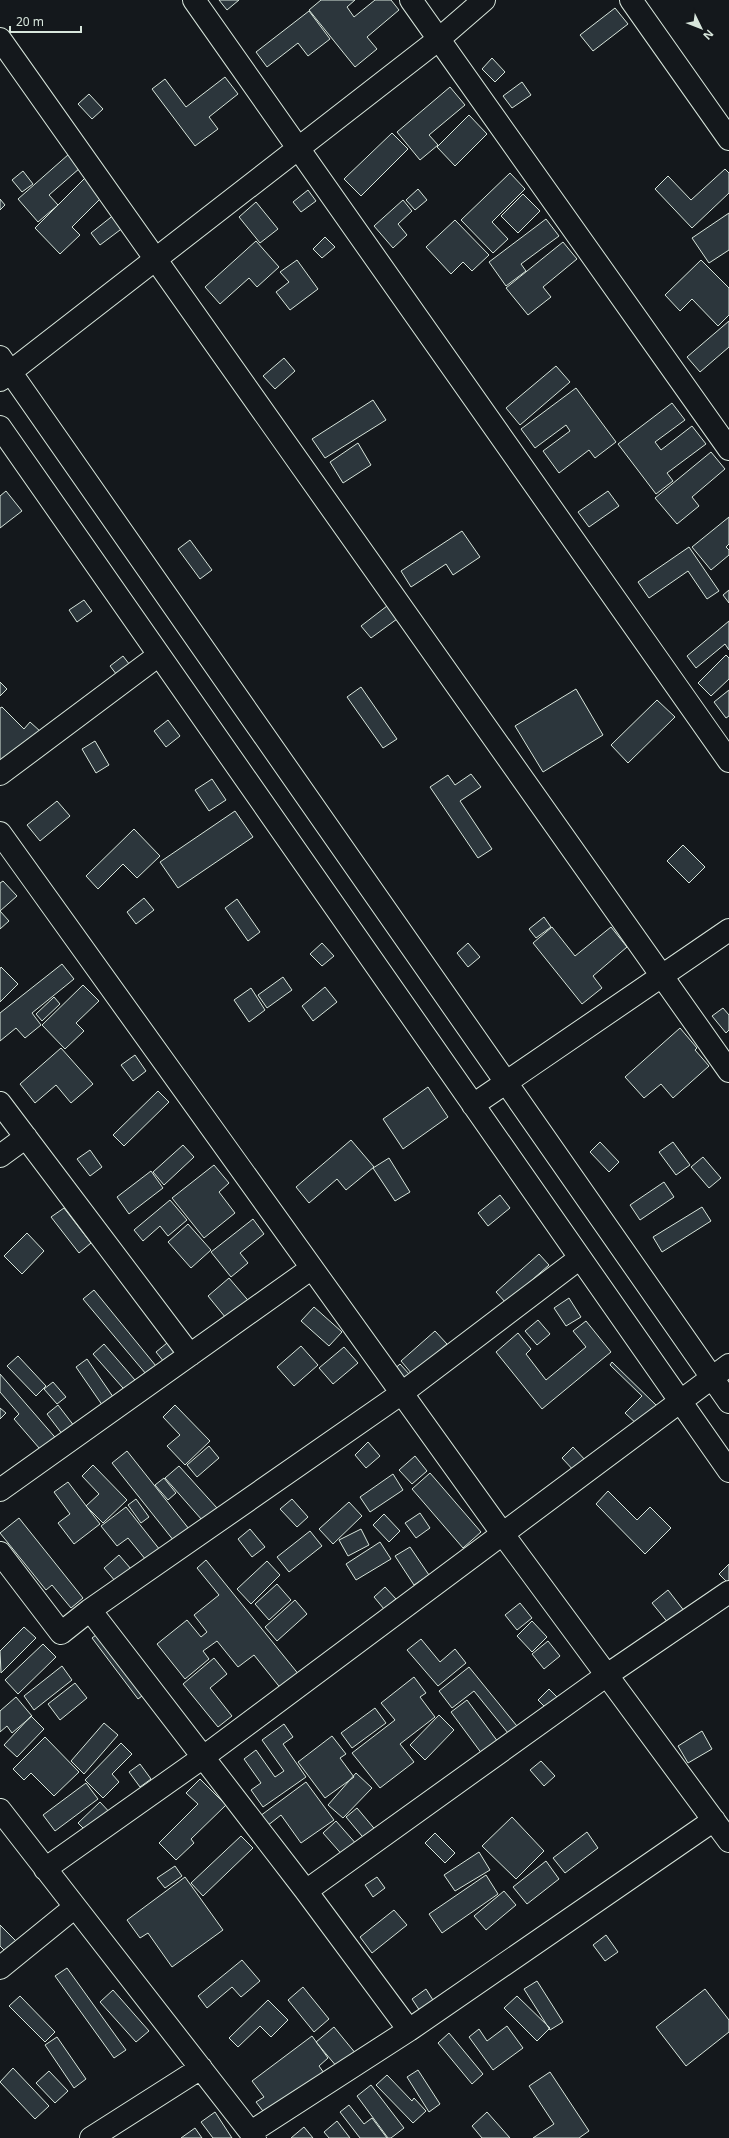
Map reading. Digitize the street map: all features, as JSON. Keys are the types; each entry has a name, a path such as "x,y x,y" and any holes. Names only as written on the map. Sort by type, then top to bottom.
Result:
{"street":[{"path":"194,0 729,761"},
{"path":"411,0 729,449"},
{"path":"484,0 439,39 156,259 4,370 506,1082 729,1402"},
{"path":"631,0 729,139"},
{"path":"0,39 729,1071"},
{"path":"0,427 729,1471"},
{"path":"0,774 159,655"},
{"path":"0,833 502,1532 729,1841"},
{"path":"473,1104 729,930"},
{"path":"0,1103 190,1355"},
{"path":"0,1156 26,1137"},
{"path":"0,1552 61,1633 90,1610 402,1393 580,1258"},
{"path":"0,1490 312,1268"},
{"path":"45,1869 202,1758 502,1532 729,1365"},
{"path":"306,1891 607,1675 729,1592"},
{"path":"90,1610 202,1758 306,1891 409,2030"},
{"path":"0,1810 253,2135 409,2030 714,1820"},
{"path":"0,1968 75,1907"},
{"path":"91,2138 201,2068"}],"building":[{"path":"219,0 239,0 227,10"},
{"path":"321,0 355,0 347,7 354,17 375,0 391,0 399,10 367,37 377,49 355,67 309,10"},
{"path":"615,8 628,24 593,51 580,35"},
{"path":"309,11 330,39 308,56 298,43 267,67 256,52"},
{"path":"492,58 505,72 495,82 482,69"},
{"path":"225,77 238,94 209,117 218,129 195,146 152,89 165,79 186,107"},
{"path":"522,82 531,95 512,108 503,96"},
{"path":"450,87 465,105 429,135 438,145 420,160 397,132"},
{"path":"89,94 103,109 92,119 78,104"},
{"path":"469,115 487,134 455,166 437,147"},
{"path":"392,133 408,149 361,196 344,179"},
{"path":"69,154 80,168 49,195 58,205 38,222 18,199"},
{"path":"725,169 729,173 729,193 692,228 655,189 668,176 691,200"},
{"path":"23,171 33,184 22,192 12,180"},
{"path":"510,173 525,189 492,222 508,239 493,253 461,220"},
{"path":"87,176 105,194 72,227 80,235 60,254 35,228"},
{"path":"418,189 427,200 415,210 406,200"},
{"path":"308,190 316,201 301,212 293,202"},
{"path":"523,194 540,211 518,233 501,216"},
{"path":"0,199 5,205 0,210"},
{"path":"403,200 412,211 398,224 407,235 393,248 374,226"},
{"path":"256,202 278,229 260,243 239,217"},
{"path":"729,213 729,250 709,263 692,238"},
{"path":"115,214 124,227 100,245 91,233"},
{"path":"546,219 559,236 521,264 526,271 506,286 489,262"},
{"path":"455,220 489,255 472,271 463,262 451,274 426,247"},
{"path":"325,237 335,247 322,258 313,249"},
{"path":"256,241 279,267 257,287 249,278 220,304 205,287"},
{"path":"563,242 577,259 543,287 551,297 528,315 506,288"},
{"path":"297,260 318,289 290,310 276,292 289,282 280,272"},
{"path":"701,260 729,288 729,315 718,326 692,299 680,311 665,295"},
{"path":"729,321 729,347 700,372 687,357"},
{"path":"284,358 295,371 275,389 263,376"},
{"path":"556,366 570,382 520,425 506,408"},
{"path":"576,388 616,442 595,458 589,450 559,473 543,451 570,431 566,425 535,448 521,429"},
{"path":"373,400 386,420 325,458 312,439"},
{"path":"672,403 685,420 655,442 661,450 692,426 706,444 667,473 673,481 656,494 618,444"},
{"path":"358,443 371,465 343,483 330,462"},
{"path":"711,452 725,469 692,497 699,506 677,524 655,498"},
{"path":"6,491 22,511 0,528 0,496"},
{"path":"608,491 619,506 589,527 578,512"},
{"path":"729,517 729,544 726,547 729,550 729,555 711,570 692,547"},
{"path":"462,531 480,557 453,575 446,564 411,587 401,571"},
{"path":"190,540 212,570 200,579 178,549"},
{"path":"689,547 719,591 707,599 688,571 649,598 638,582"},
{"path":"729,590 729,603 723,595"},
{"path":"84,600 92,611 77,622 69,610"},
{"path":"387,606 397,619 371,638 361,626"},
{"path":"729,621 729,650 725,644 696,668 687,656"},
{"path":"726,655 729,658 729,679 711,696 698,683"},
{"path":"123,656 133,669 120,679 110,666"},
{"path":"0,682 7,689 0,696"},
{"path":"361,687 397,739 383,748 347,697"},
{"path":"576,689 603,735 543,772 515,726"},
{"path":"729,690 729,716 726,718 714,702"},
{"path":"657,700 675,717 628,763 611,745"},
{"path":"2,707 24,729 30,722 41,732 0,773 0,708"},
{"path":"168,720 180,736 166,747 154,731"},
{"path":"95,741 109,765 96,773 82,749"},
{"path":"471,774 481,787 460,801 492,849 478,858 430,787 448,775 455,785"},
{"path":"212,779 226,800 209,811 195,790"},
{"path":"57,801 70,816 40,841 27,825"},
{"path":"235,811 253,837 178,888 160,862"},
{"path":"134,829 160,856 137,878 123,864 98,889 86,876"},
{"path":"683,845 705,867 689,883 667,861"},
{"path":"3,881 17,896 0,911 0,883"},
{"path":"144,898 154,910 136,924 127,912"},
{"path":"237,899 260,932 248,941 225,908"},
{"path":"0,911 9,921 0,929"},
{"path":"544,917 551,927 536,938 529,929"},
{"path":"552,927 575,956 611,927 627,947 593,976 602,988 582,1004 533,943"},
{"path":"322,943 334,956 322,966 310,954"},
{"path":"468,943 480,957 468,967 457,953"},
{"path":"62,964 74,979 32,1013 41,1025 25,1038 16,1028 0,1041 0,1013"},
{"path":"1,967 18,984 0,1002 0,969"},
{"path":"283,977 292,990 267,1008 258,995"},
{"path":"83,985 99,1001 76,1023 84,1031 65,1049 42,1025"},
{"path":"325,987 337,1002 313,1021 302,1006"},
{"path":"251,988 265,1010 249,1022 234,1000"},
{"path":"54,997 60,1004 42,1021 36,1014"},
{"path":"723,1008 729,1015 729,1030 726,1033 712,1016"},
{"path":"680,1028 697,1048 695,1050 709,1066 673,1098 661,1084 644,1098 625,1077"},
{"path":"61,1048 93,1084 71,1103 56,1085 35,1103 20,1084"},
{"path":"135,1055 146,1071 133,1081 121,1065"},
{"path":"428,1087 448,1117 403,1149 383,1119"},
{"path":"158,1091 169,1102 124,1146 113,1135"},
{"path":"351,1140 374,1167 346,1190 337,1179 309,1203 296,1187"},
{"path":"600,1142 619,1162 609,1172 590,1152"},
{"path":"673,1142 690,1165 676,1175 659,1152"},
{"path":"183,1145 194,1157 164,1185 153,1172"},
{"path":"90,1150 102,1167 90,1176 77,1159"},
{"path":"703,1157 721,1178 709,1188 691,1167"},
{"path":"389,1158 410,1192 395,1201 373,1168"},
{"path":"214,1165 229,1183 219,1192 235,1213 204,1238 172,1198"},
{"path":"151,1171 163,1188 129,1214 117,1197"},
{"path":"664,1182 674,1197 640,1220 630,1205"},
{"path":"500,1195 510,1208 488,1226 478,1213"},
{"path":"170,1200 187,1220 168,1236 160,1226 143,1241 134,1230"},
{"path":"702,1207 711,1221 662,1252 653,1237"},
{"path":"64,1208 91,1243 79,1253 51,1217"},
{"path":"253,1219 264,1234 240,1253 248,1263 231,1277 211,1252"},
{"path":"188,1224 211,1250 191,1268 168,1242"},
{"path":"27,1233 44,1251 22,1274 4,1256"},
{"path":"539,1254 549,1265 506,1303 496,1292"},
{"path":"229,1278 252,1305 230,1323 208,1296"},
{"path":"94,1290 156,1366 146,1374 83,1299"},
{"path":"569,1298 581,1317 566,1326 554,1308"},
{"path":"314,1307 342,1332 329,1346 301,1321"},
{"path":"538,1320 550,1334 537,1345 525,1331"},
{"path":"586,1321 611,1352 542,1409 496,1352 518,1333 531,1349 526,1354 546,1380 586,1347 573,1331"},
{"path":"435,1331 447,1344 412,1374 401,1361"},
{"path":"167,1343 179,1358 168,1367 156,1352"},
{"path":"104,1344 141,1387 130,1396 93,1354"},
{"path":"301,1346 318,1365 294,1386 277,1367"},
{"path":"344,1347 358,1363 333,1384 319,1368"},
{"path":"18,1356 46,1386 36,1396 7,1366"},
{"path":"87,1359 118,1404 107,1412 76,1367"},
{"path":"612,1362 658,1407 639,1426 625,1413 642,1396 610,1365"},
{"path":"400,1364 410,1375 401,1384 390,1373"},
{"path":"0,1374 60,1443 46,1456 14,1419 19,1414 0,1392"},
{"path":"53,1382 66,1397 57,1404 44,1389"},
{"path":"58,1405 78,1431 66,1439 47,1414"},
{"path":"175,1405 210,1441 185,1465 167,1446 180,1435 163,1417"},
{"path":"0,1408 6,1413 0,1419"},
{"path":"368,1442 380,1456 366,1468 355,1455"},
{"path":"209,1446 219,1458 197,1477 187,1465"},
{"path":"573,1447 587,1462 576,1473 562,1458"},
{"path":"127,1451 189,1529 174,1541 112,1463"},
{"path":"415,1456 427,1471 412,1484 399,1470"},
{"path":"93,1465 127,1500 103,1523 86,1506 99,1494 82,1476"},
{"path":"179,1466 217,1508 202,1520 165,1478"},
{"path":"430,1473 481,1532 463,1548 412,1489"},
{"path":"393,1474 403,1490 370,1512 360,1497"},
{"path":"164,1478 176,1493 168,1500 155,1485"},
{"path":"68,1482 100,1524 74,1544 58,1523 70,1514 54,1492"},
{"path":"608,1491 637,1520 650,1507 671,1528 645,1554 596,1504"},
{"path":"136,1499 149,1517 141,1523 128,1505"},
{"path":"292,1499 308,1517 297,1527 280,1509"},
{"path":"349,1502 362,1516 333,1544 319,1529"},
{"path":"126,1507 160,1550 146,1560 128,1538 117,1546 101,1526"},
{"path":"420,1513 430,1528 416,1538 405,1523"},
{"path":"384,1514 400,1531 389,1542 373,1525"},
{"path":"19,1518 83,1598 71,1608 52,1585 46,1590 0,1533"},
{"path":"250,1529 265,1547 252,1557 238,1539"},
{"path":"361,1529 369,1545 348,1556 339,1540"},
{"path":"310,1531 322,1546 289,1572 277,1557"},
{"path":"380,1542 391,1559 356,1580 346,1564"},
{"path":"410,1547 429,1575 414,1585 395,1556"},
{"path":"119,1555 131,1569 116,1582 104,1568"},
{"path":"206,1560 300,1676 282,1690 254,1655 238,1667 217,1641 203,1651 209,1659 185,1679 157,1644 187,1620 201,1637 207,1632 194,1615 219,1595 197,1568"},
{"path":"267,1561 280,1575 251,1604 237,1589"},
{"path":"729,1564 729,1584 719,1574"},
{"path":"277,1584 291,1600 269,1620 255,1604"},
{"path":"385,1587 396,1599 384,1609 374,1597"},
{"path":"668,1590 685,1612 669,1624 652,1603"},
{"path":"295,1600 307,1614 277,1641 265,1627"},
{"path":"520,1603 532,1618 517,1630 505,1615"},
{"path":"532,1621 547,1637 532,1652 517,1636"},
{"path":"108,1626 154,1687 138,1699 92,1638"},
{"path":"24,1627 36,1638 1,1673 0,1651"},
{"path":"421,1639 440,1662 455,1649 466,1663 438,1686 407,1650"},
{"path":"548,1641 560,1656 544,1669 532,1654"},
{"path":"43,1644 56,1657 18,1694 5,1680"},
{"path":"214,1658 227,1674 210,1688 232,1716 218,1727 183,1684"},
{"path":"62,1666 72,1680 34,1710 24,1696"},
{"path":"469,1667 521,1731 512,1738 474,1691 452,1708 439,1691"},
{"path":"414,1677 426,1693 420,1697 435,1717 400,1744 414,1762 380,1788 352,1753 395,1720 381,1703"},
{"path":"75,1683 87,1698 60,1720 48,1704"},
{"path":"549,1689 570,1710 559,1721 538,1700"},
{"path":"16,1697 32,1716 12,1733 7,1726 0,1732 0,1711"},
{"path":"467,1700 501,1746 485,1758 451,1712"},
{"path":"375,1708 386,1723 352,1748 341,1733"},
{"path":"439,1715 454,1730 425,1760 410,1745"},
{"path":"31,1716 44,1729 17,1757 4,1745"},
{"path":"104,1723 118,1735 84,1774 71,1761"},
{"path":"284,1724 293,1737 283,1744 306,1777 263,1807 251,1790 261,1783 244,1759 256,1750 275,1777 284,1771 262,1740"},
{"path":"702,1731 712,1749 688,1763 678,1746"},
{"path":"332,1736 346,1754 340,1758 354,1777 325,1798 298,1762"},
{"path":"45,1737 79,1772 54,1796 31,1773 24,1780 13,1769"},
{"path":"121,1743 132,1754 112,1774 119,1782 103,1798 85,1780"},
{"path":"541,1761 555,1776 544,1786 530,1770"},
{"path":"140,1764 151,1779 140,1787 129,1772"},
{"path":"356,1773 372,1788 343,1818 328,1805"},
{"path":"200,1779 226,1805 191,1839 194,1843 176,1860 159,1843 198,1804 186,1793"},
{"path":"306,1782 334,1820 301,1843 281,1815 267,1826 260,1816"},
{"path":"86,1783 98,1799 55,1831 43,1815"},
{"path":"100,1802 114,1817 92,1837 78,1823"},
{"path":"357,1808 378,1833 367,1842 346,1817"},
{"path":"512,1817 544,1851 516,1879 482,1846"},
{"path":"336,1821 358,1846 345,1858 323,1833"},
{"path":"587,1832 598,1848 565,1873 553,1858"},
{"path":"435,1833 455,1853 445,1863 425,1843"},
{"path":"241,1836 253,1848 203,1896 191,1883"},
{"path":"479,1852 490,1870 455,1891 444,1875"},
{"path":"546,1861 559,1879 527,1904 513,1887"},
{"path":"175,1866 182,1876 165,1888 157,1878"},
{"path":"486,1875 498,1894 442,1933 429,1914"},
{"path":"185,1877 223,1930 172,1967 148,1933 140,1938 127,1920"},
{"path":"377,1877 385,1888 373,1897 365,1885"},
{"path":"504,1891 516,1905 486,1930 474,1916"},
{"path":"394,1910 407,1925 372,1953 360,1937"},
{"path":"0,1925 24,1949 13,1959 0,1946"},
{"path":"606,1935 618,1952 605,1961 593,1945"},
{"path":"242,1960 260,1981 241,1997 232,1987 207,2008 198,1996"},
{"path":"67,1968 126,2050 114,2058 55,1976"},
{"path":"537,1981 563,2022 550,2030 524,1989"},
{"path":"303,1987 329,2019 314,2032 288,2000"},
{"path":"426,1989 438,2008 424,2017 412,1999"},
{"path":"705,1989 729,2020 729,2032 686,2066 656,2027"},
{"path":"113,1990 149,2031 136,2042 100,2002"},
{"path":"20,1996 55,2032 45,2042 9,2006"},
{"path":"517,1996 550,2028 537,2041 504,2008"},
{"path":"268,2000 288,2020 271,2037 260,2026 238,2047 229,2038"},
{"path":"507,2026 523,2048 493,2070 469,2037 479,2029 487,2041"},
{"path":"334,2027 361,2060 343,2074 316,2042"},
{"path":"449,2033 483,2074 472,2084 438,2043"},
{"path":"312,2036 328,2058 319,2066 329,2080 272,2123 256,2102 264,2097 252,2081"},
{"path":"57,2037 86,2079 74,2088 45,2045"},
{"path":"13,2068 49,2106 35,2119 0,2082"},
{"path":"418,2070 440,2104 429,2112 407,2077"},
{"path":"49,2071 68,2091 55,2103 36,2083"},
{"path":"550,2072 589,2131 579,2138 533,2138 554,2124 529,2086"},
{"path":"387,2075 412,2101 414,2098 426,2111 413,2123 376,2085"},
{"path":"371,2085 404,2128 391,2138 388,2138 357,2096"},
{"path":"349,2105 364,2124 372,2118 387,2138 360,2138 340,2112"},
{"path":"215,2112 232,2138 213,2138 201,2122"},
{"path":"487,2112 510,2138 482,2138 472,2126"},
{"path":"337,2121 350,2138 329,2138 324,2132"},
{"path":"304,2127 313,2138 291,2138"},
{"path":"195,2128 202,2138 181,2138"}]}
